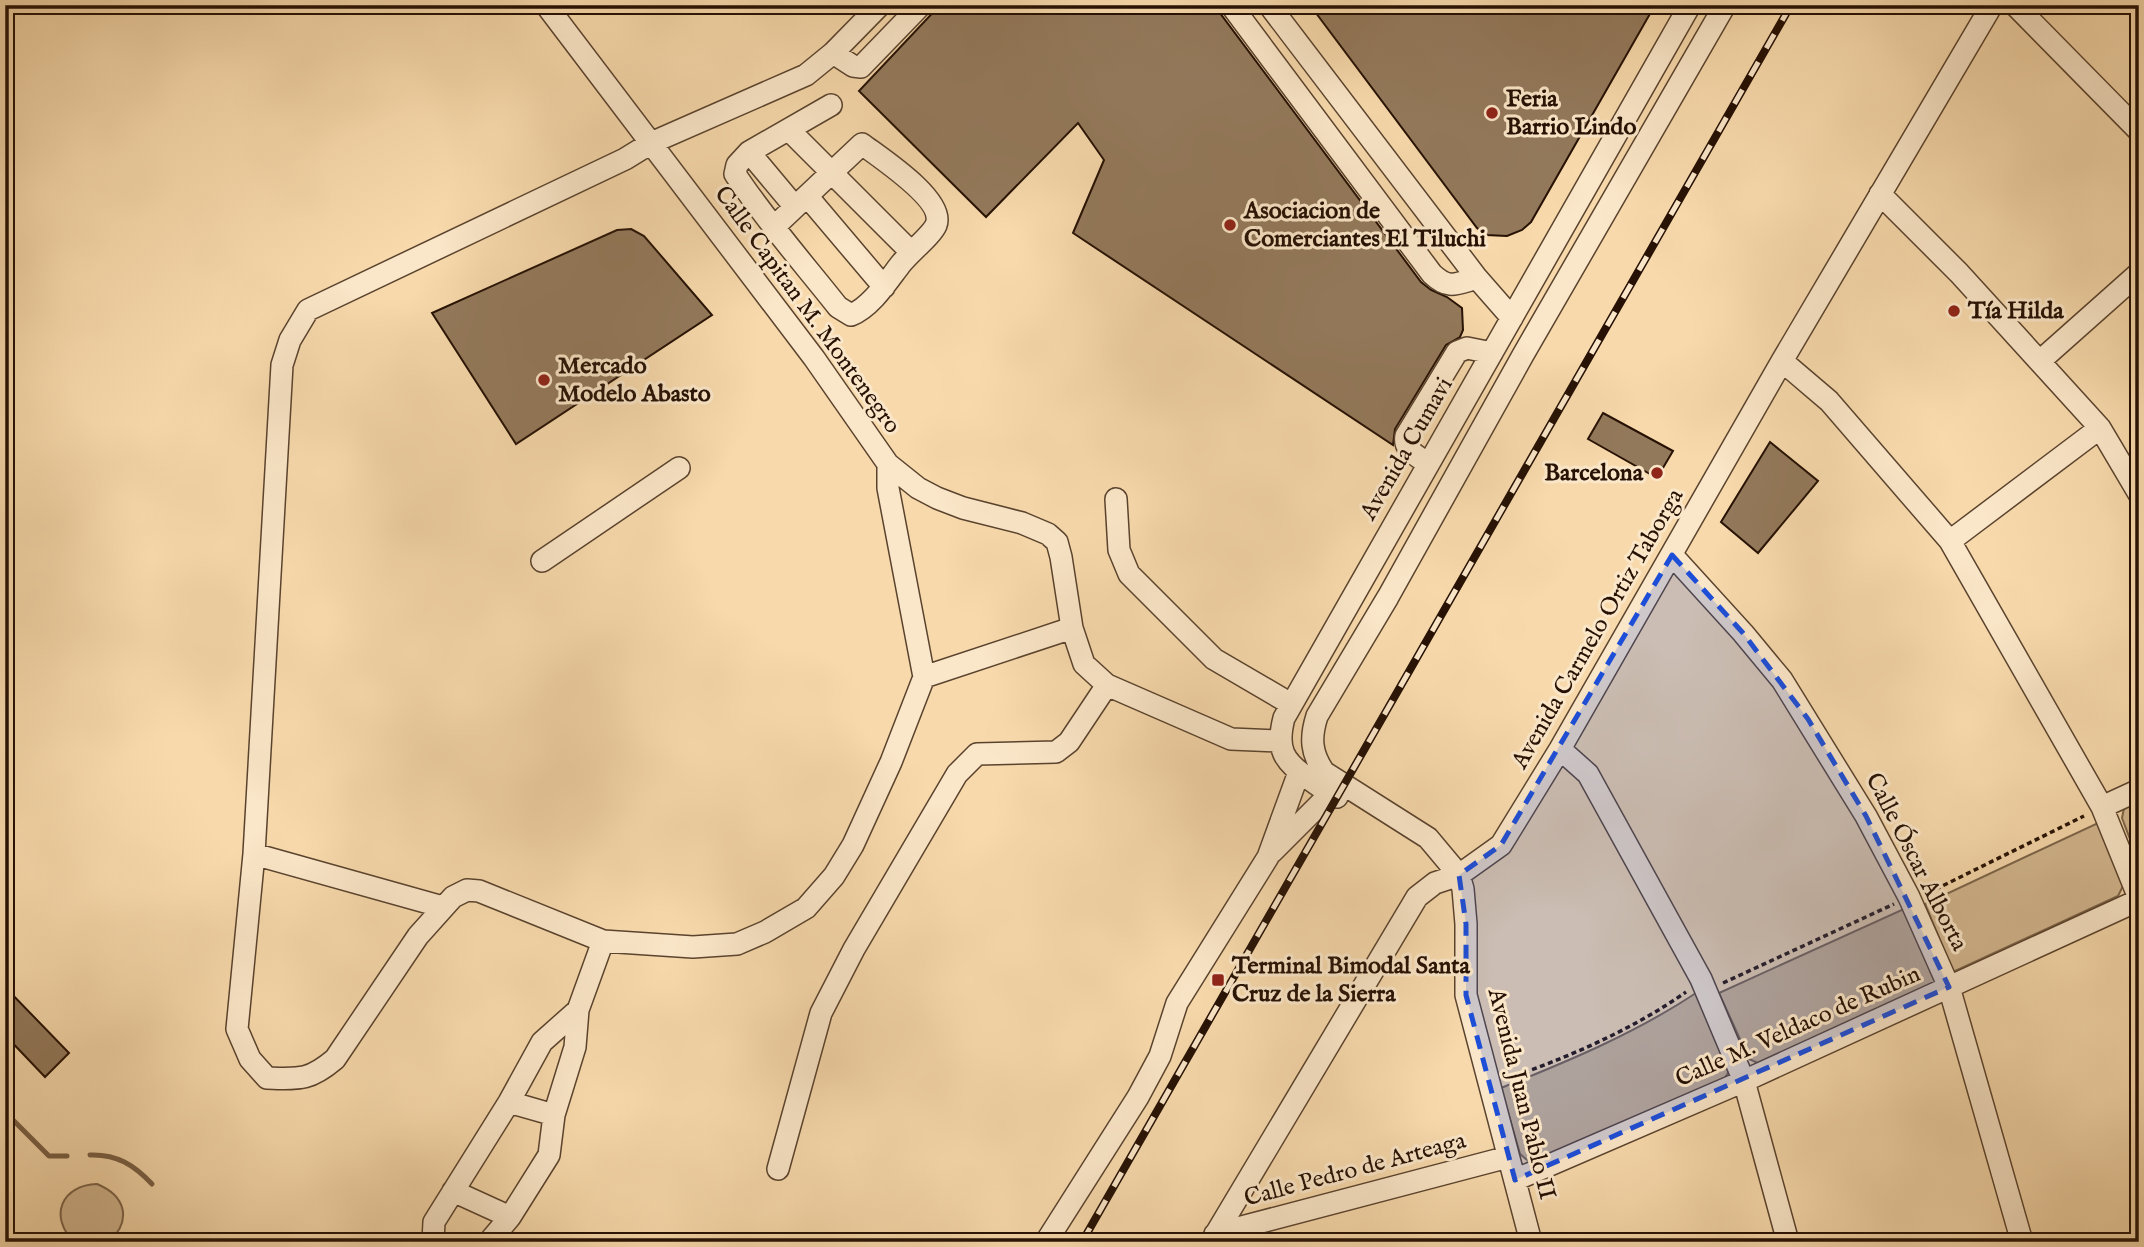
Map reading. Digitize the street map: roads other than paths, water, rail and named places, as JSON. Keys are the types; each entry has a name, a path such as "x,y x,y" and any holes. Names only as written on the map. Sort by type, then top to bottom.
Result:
{"street":[{"name":"Calle Capitan M. Montenegro","path":"546,5 814,358 888,464 888,488 924,677"},
{"path":"880,5 833,53 806,75 651,143 625,159 308,310 290,340 282,365 254,854 237,1029 250,1059 267,1078 300,1079 320,1071 335,1059 418,936 453,897 467,890 479,891 603,941 693,947 737,944 765,932 806,908 834,876 853,845 891,762 924,677 1072,628"},
{"path":"833,53 853,66 861,67 921,5"},
{"path":"1231,5 1432,274 1442,283 1452,286 1476,278"},
{"path":"1269,5 1476,278 1512,318"},
{"name":"Avenida Cumavi","path":"1280,741 1284,718 1291,704 1690,5"},
{"path":"1459,875 1428,838 1324,772 1312,747 1312,731 1317,716 1388,597 1725,5"},
{"name":"Avenida Carmelo Ortiz Taborga","path":"1213,1238 1417,897 1435,883 1459,875 1501,845 1560,749 1782,360 1992,5"},
{"path":"2015,5 2139,131"},
{"path":"775,226 862,144 904,175 931,203 937,215 937,225 930,235 910,251 884,287 858,312 851,315 838,307 775,226 736,174 737,164 750,152 831,105"},
{"path":"789,130 910,251"},
{"path":"1619,132 1644,146"},
{"path":"750,152 884,287"},
{"path":"1880,194 1959,273 2100,428 2139,494"},
{"path":"2040,361 2139,273"},
{"path":"1428,464 1407,448 1406,436 1457,352 1467,348 1492,353"},
{"path":"1782,360 1829,401 1950,541 2102,807 2139,899"},
{"path":"1950,541 2100,428"},
{"path":"888,464 918,488 937,498 963,508 1022,523 1048,534 1057,542 1072,628 1084,664 1107,685 1231,739 1280,741 1283,754 1299,772 1330,794 1421,849 1446,857"},
{"path":"542,561 679,468"},
{"path":"1116,499 1119,550 1129,574 1214,659 1291,704"},
{"name":"Calle Óscar Alborta","path":"1671,555 1782,680 1866,816 1910,900 1950,986 2022,1242"},
{"path":"1360,582 1388,597"},
{"path":"778,1169 821,1013 854,948 957,774 977,754 1056,752 1069,742 1107,685"},
{"path":"1560,749 1588,774 1703,985 1744,1081 1788,1242"},
{"path":"1046,1242 1138,1097 1160,1056 1177,1003 1268,857 1299,772"},
{"path":"2102,807 2139,790"},
{"path":"1268,857 1330,794"},
{"path":"254,854 443,907"},
{"name":"Avenida Juan Pablo II","path":"1459,875 1463,888 1466,924 1466,995 1531,1242"},
{"name":"Calle M. Veldaco de Rubin","path":"1515,1180 1744,1081 2139,899"},
{"path":"489,1242 510,1217 549,1154 554,1115 575,1047 578,1010 603,941"},
{"path":"433,1242 433,1222 509,1102 542,1042 578,1010"},
{"path":"509,1102 554,1115"},
{"name":"Calle Pedro de Arteaga","path":"1213,1238 1508,1157"},
{"path":"453,1191 510,1217"}],"waterway":[{"path":"5,1112 49,1156 67,1156"},
{"path":"90,1155 109,1156 124,1162 139,1171 152,1184"}],"railway":[{"path":"1082,1242 1791,5"}],"place":[{"name":"Feria Barrio Lindo","path":"1492,113"},
{"name":"Asociacion de Comerciantes El Tiluchi","path":"1230,225"},
{"name":"Tía Hilda","path":"1954,311"},
{"name":"Mercado Modelo Abasto","path":"544,380"},
{"name":"Barcelona","path":"1657,473"},
{"name":"Terminal Bimodal Santa Cruz de la Sierra","path":"1218,980"}]}
